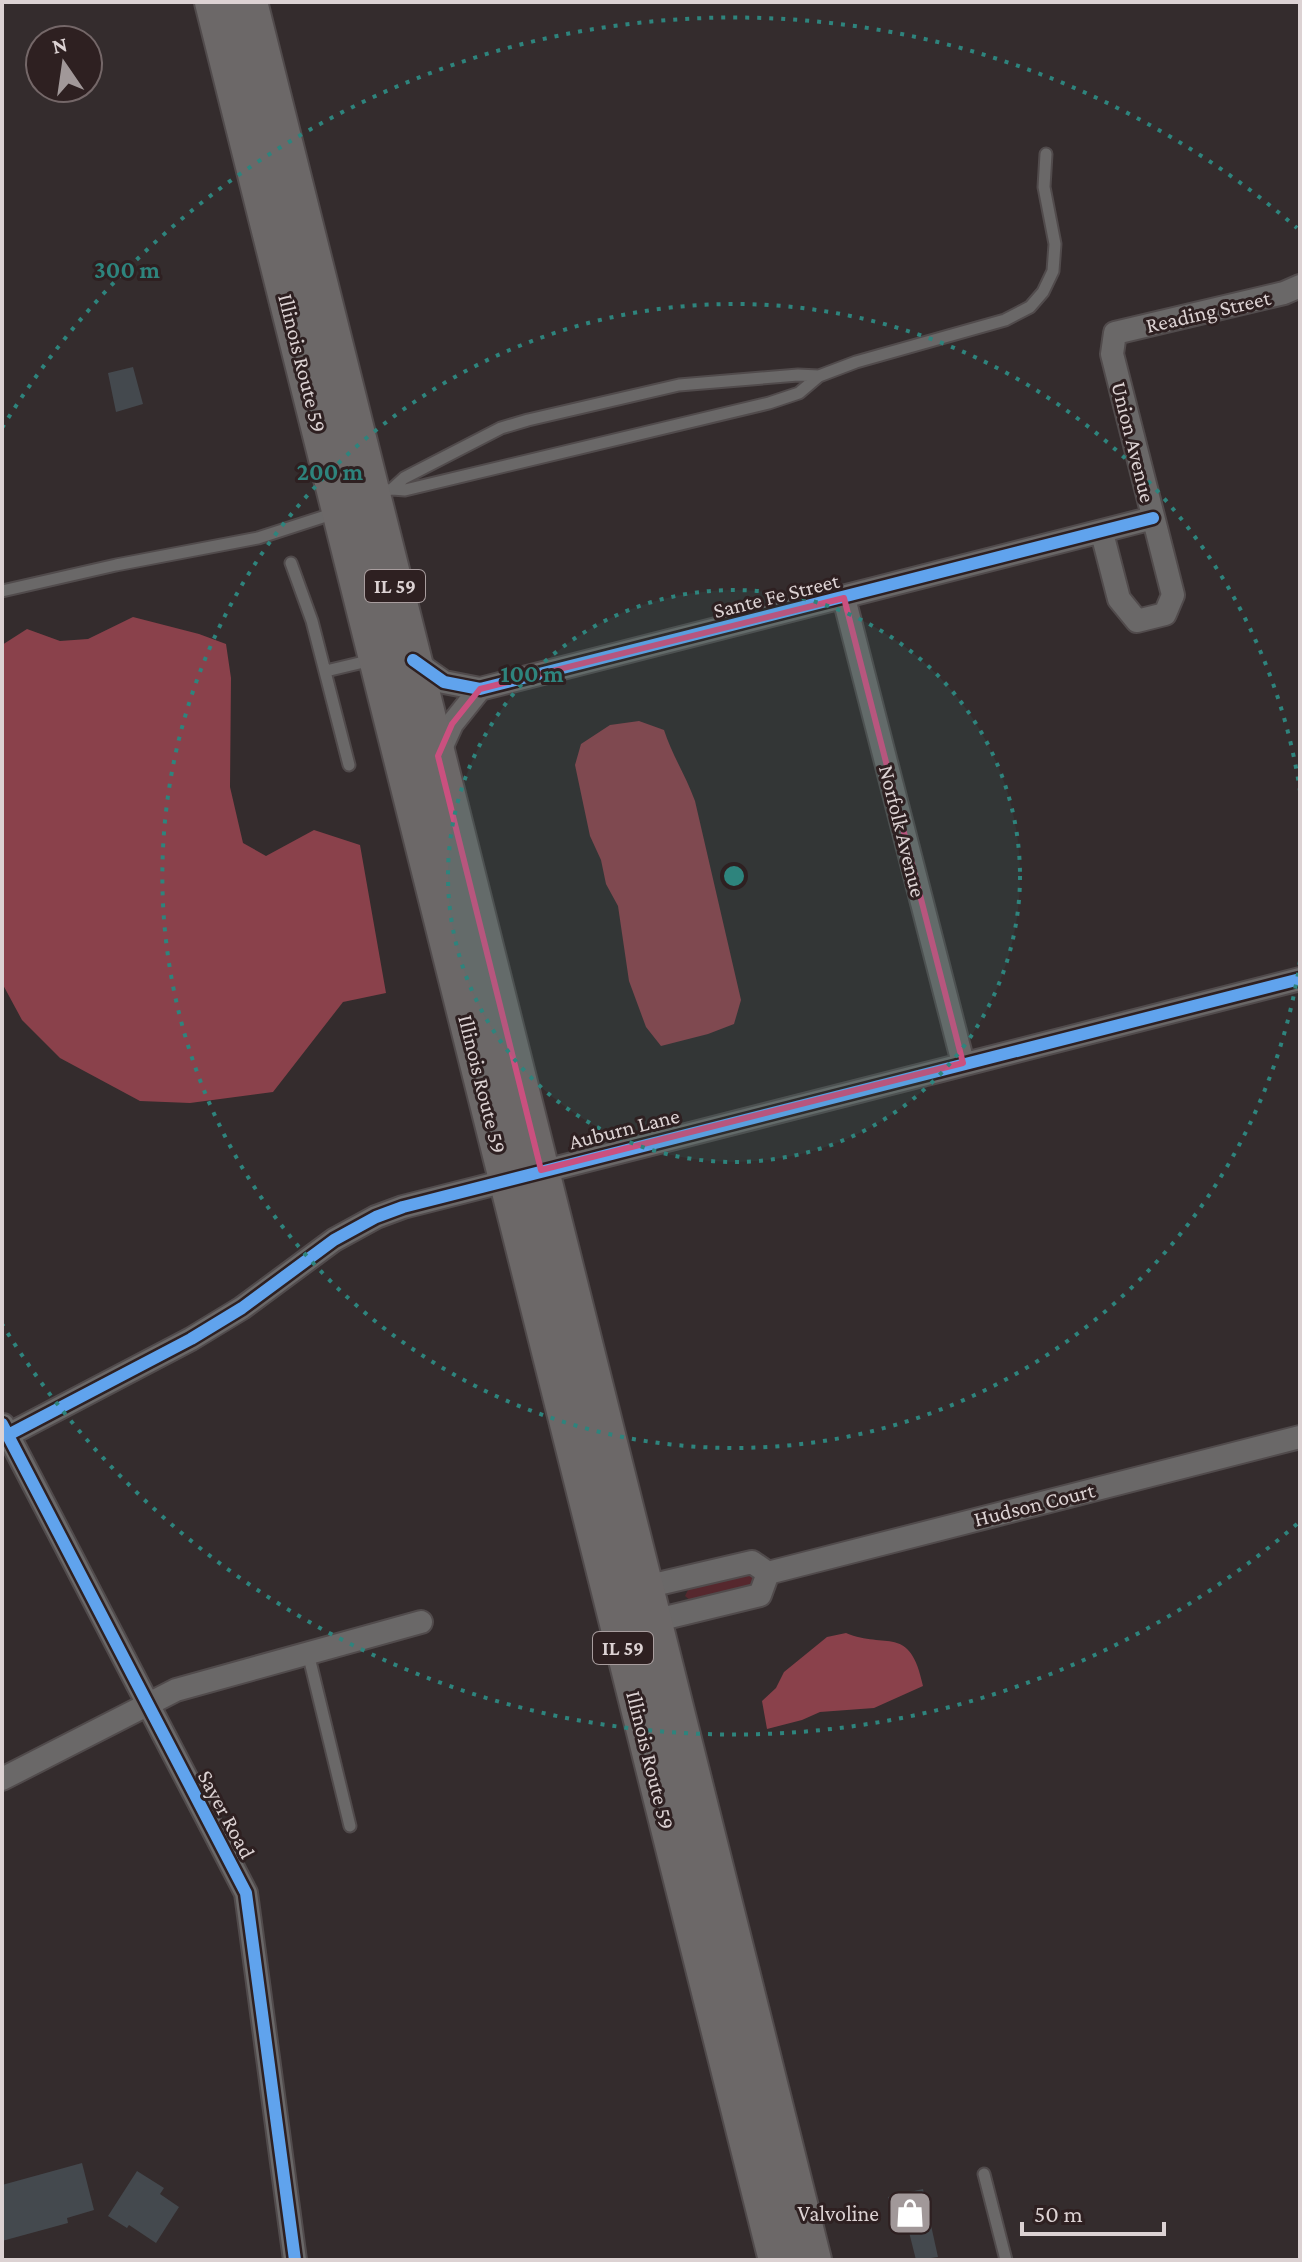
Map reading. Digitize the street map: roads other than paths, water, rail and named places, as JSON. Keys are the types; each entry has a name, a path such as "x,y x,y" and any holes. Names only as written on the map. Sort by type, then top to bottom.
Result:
{"main road":[{"name":"Illinois Route 59","path":"213,2 377,659 649,1604 813,2260"},
{"name":"Illinois Route 59","path":"249,2 382,491 413,660 438,756 524,1174 777,2260"}],"street":[{"name":"Reading Street","path":"1115,333 1284,293 1300,286"},
{"name":"Union Avenue","path":"1102,533 1119,599 1137,621 1165,614 1173,595 1112,354 1115,333"},
{"name":"Sante Fe Street","path":"413,660 444,682 480,689 1153,518"},
{"name":"Norfolk Avenue","path":"844,598 963,1063"},
{"path":"438,756 452,724 480,689"},
{"name":"Auburn Lane","path":"5,1430 191,1339 242,1308 334,1240 403,1207 1300,979"},
{"name":"Sayer Road","path":"5,1430 246,1893 295,2260"},
{"name":"Hudson Court","path":"649,1604 752,1562 768,1573 1300,1437"},
{"path":"649,1604 760,1595 768,1573"},
{"path":"2,1779 176,1690 421,1622"}],"lane":[{"path":"382,491 405,490 769,403 799,393 819,376 856,362 1005,320 1030,307 1043,292 1053,271 1055,244 1044,187 1046,154"},
{"path":"382,491 501,428 528,420 679,385 819,376"},
{"path":"2,591 258,538 340,512"},
{"path":"291,563 326,671 349,765"},
{"path":"326,671 377,659"},
{"path":"308,1653 350,1826"},
{"path":"984,2174 1003,2259"}],"place":[{"name":"Valvoline","path":"910,2213"}]}
